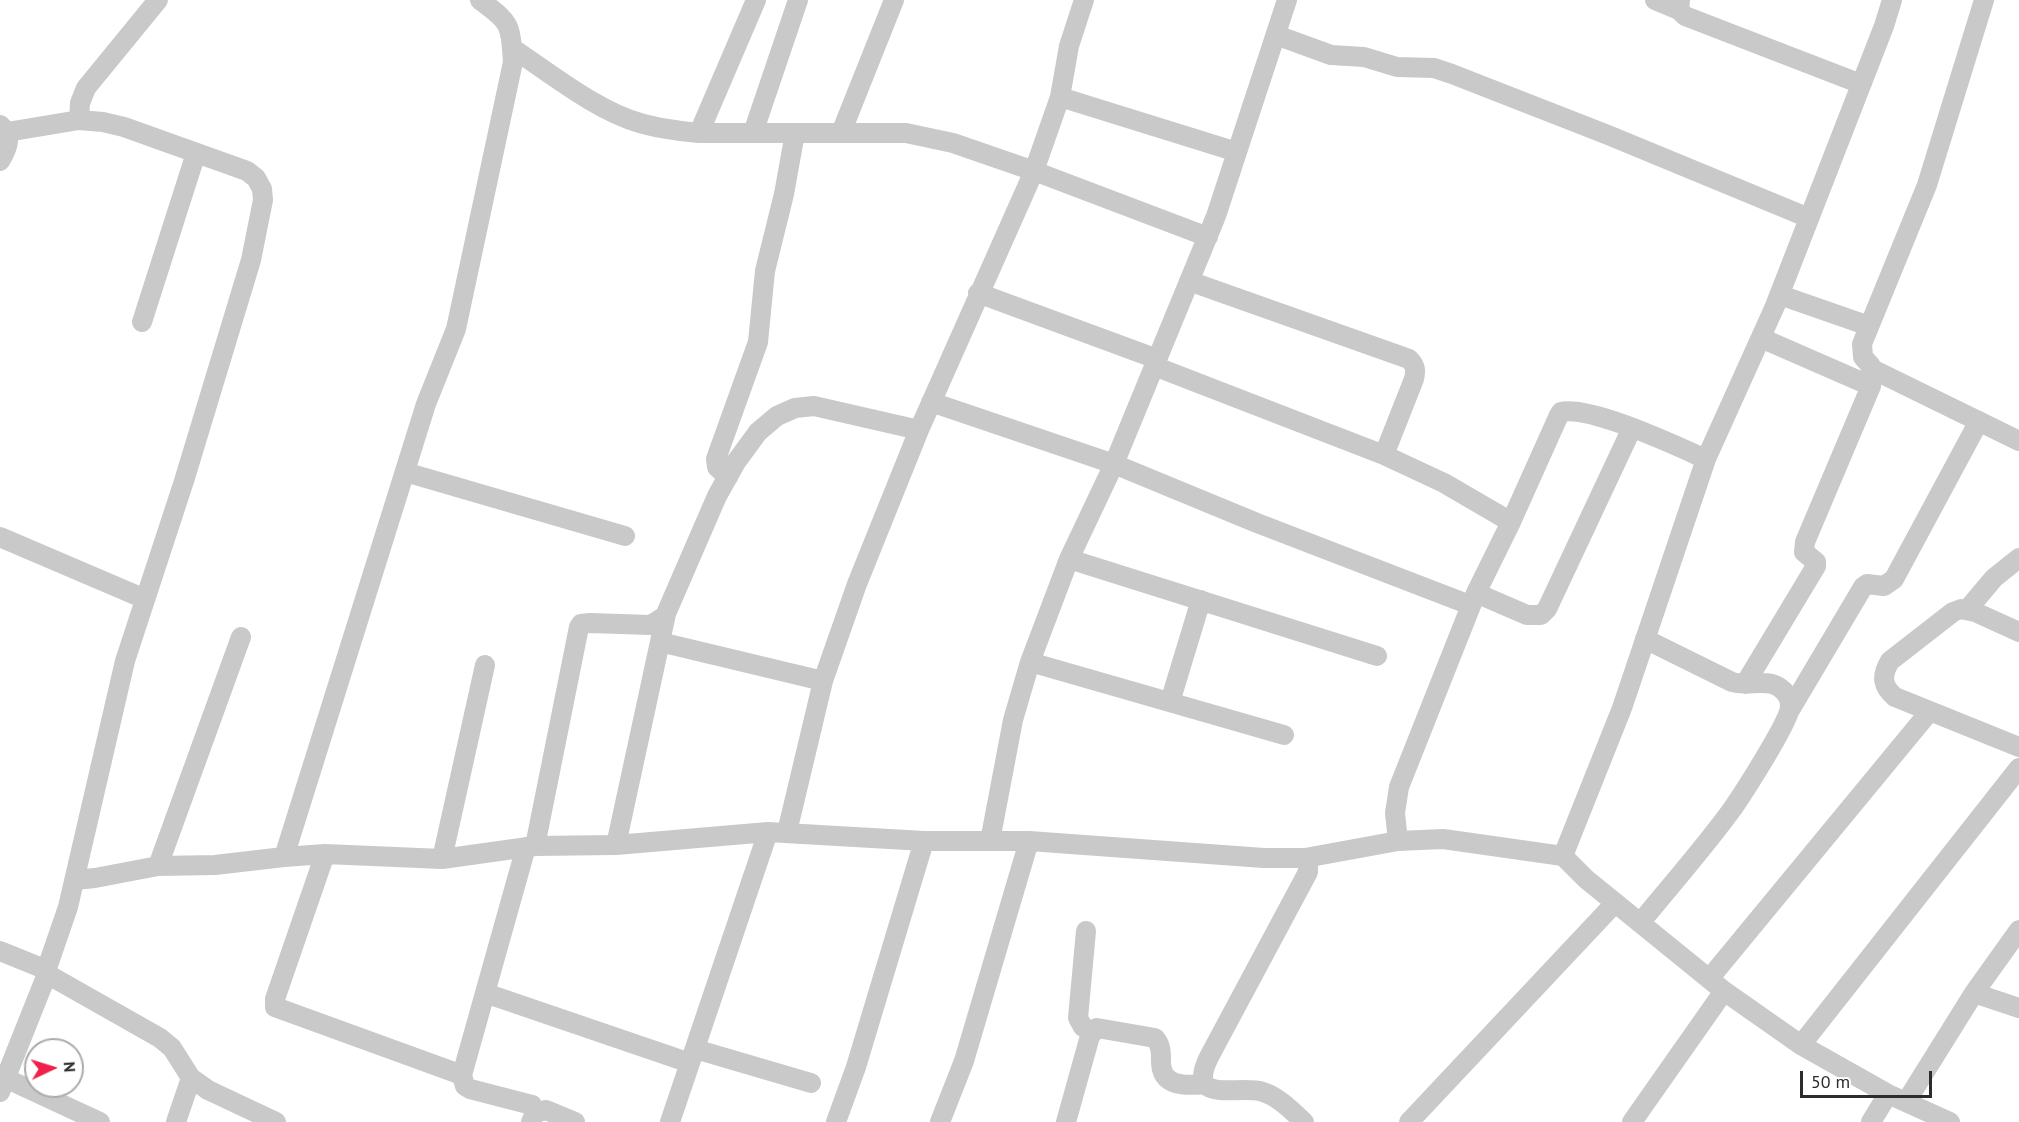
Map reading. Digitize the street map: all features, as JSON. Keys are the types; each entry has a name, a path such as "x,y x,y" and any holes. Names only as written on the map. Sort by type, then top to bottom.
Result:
{"street":[{"path":"79,120 80,103 86,88 158,0"},
{"path":"284,856 426,404 456,330 513,62 511,34 505,20 480,0"},
{"path":"699,133 756,0"},
{"path":"753,133 798,0"},
{"path":"841,133 894,0"},
{"path":"670,1122 692,1056 777,832 857,584 919,429 1034,171 1060,97 1069,46 1084,0"},
{"path":"990,841 1013,720 1030,662 1069,559 1114,464 1208,237 1287,0"},
{"path":"1655,0 1679,5 1685,16 1861,84"},
{"path":"1563,856 1622,708 1706,459 1780,295 1892,0"},
{"path":"1745,684 1816,566 1816,562 1804,552 1805,542 1871,378 1862,344 1927,185 1984,0"},
{"path":"1276,35 1331,55 1364,57 1397,67 1434,68 1452,74 1809,218"},
{"path":"512,48 606,109 639,123 674,131 699,133 906,133 953,143 1208,237"},
{"path":"1060,97 1237,152"},
{"path":"0,161 8,145 4,129 79,120 104,122 247,171 256,178 262,189 263,200 251,260 184,481 125,661 75,880 61,930 2,1085 100,1122"},
{"path":"728,477 717,467 718,451 758,342 763,279 784,194 795,133"},
{"path":"142,322 196,153"},
{"path":"1189,281 1409,359 1416,371 1414,380 1384,455"},
{"path":"978,293 1156,362 1384,455 1444,483 1510,522"},
{"path":"1780,295 1869,326"},
{"path":"1761,338 1871,378 1979,422 2019,441"},
{"path":"931,402 1114,464 1257,523 1473,599 1527,615 1541,615 1547,609 1632,428"},
{"path":"616,845 666,614 717,496 736,462 758,432 777,416 795,408 814,406 919,429"},
{"path":"1398,841 1395,813 1399,787 1473,599 1561,412 1571,411 1611,421 1706,459"},
{"path":"1640,923 1734,807 1863,587 1867,584 1884,586 1894,579 1979,422"},
{"path":"405,472 625,536"},
{"path":"0,537 145,599"},
{"path":"1967,610 1994,578 2019,558"},
{"path":"1069,559 1377,656"},
{"path":"1170,702 1201,600"},
{"path":"2019,632 1967,610 1953,612 1890,661 1884,671 1883,680 1886,690 1895,697 2019,747"},
{"path":"575,1122 546,1110 533,1118 532,1105 470,1089 465,1086 462,1076 530,846 579,627 581,624 590,623 651,625 661,621 666,614"},
{"path":"158,866 241,637"},
{"path":"1645,639 1732,682 1771,684 1786,693 1790,700 1790,710"},
{"path":"660,642 824,681"},
{"path":"1030,662 1284,735"},
{"path":"442,859 485,665"},
{"path":"1632,1122 1717,985 1930,711"},
{"path":"1801,1046 2019,768"},
{"path":"75,880 158,866 215,865 284,856 325,854 442,859 530,846 616,845 777,832 924,841 1029,841 1264,858 1305,858 1398,841 1443,838 1563,856 1586,879 1717,985 1801,1046 1888,1094 1950,1122"},
{"path":"836,1122 856,1067 924,841"},
{"path":"940,1122 964,1061 1029,841"},
{"path":"325,854 275,999 275,1007 462,1076"},
{"path":"1304,1122 1270,1095 1250,1089 1219,1091 1210,1089 1205,1084 1205,1065 1308,873 1305,858"},
{"path":"1409,1122 1615,903"},
{"path":"1906,1102 1974,993 2019,930"},
{"path":"1086,931 1078,1018 1083,1027 1093,1031"},
{"path":"0,951 46,972 160,1038 172,1048 191,1078 208,1090 276,1122"},
{"path":"485,993 692,1056 811,1083"},
{"path":"1974,993 2019,1008"},
{"path":"1066,1122 1093,1031 1097,1028 1155,1038 1160,1049 1161,1068 1166,1079 1175,1084 1205,1084"},
{"path":"176,1122 191,1078"},
{"path":"1871,1122 1888,1094"}]}
